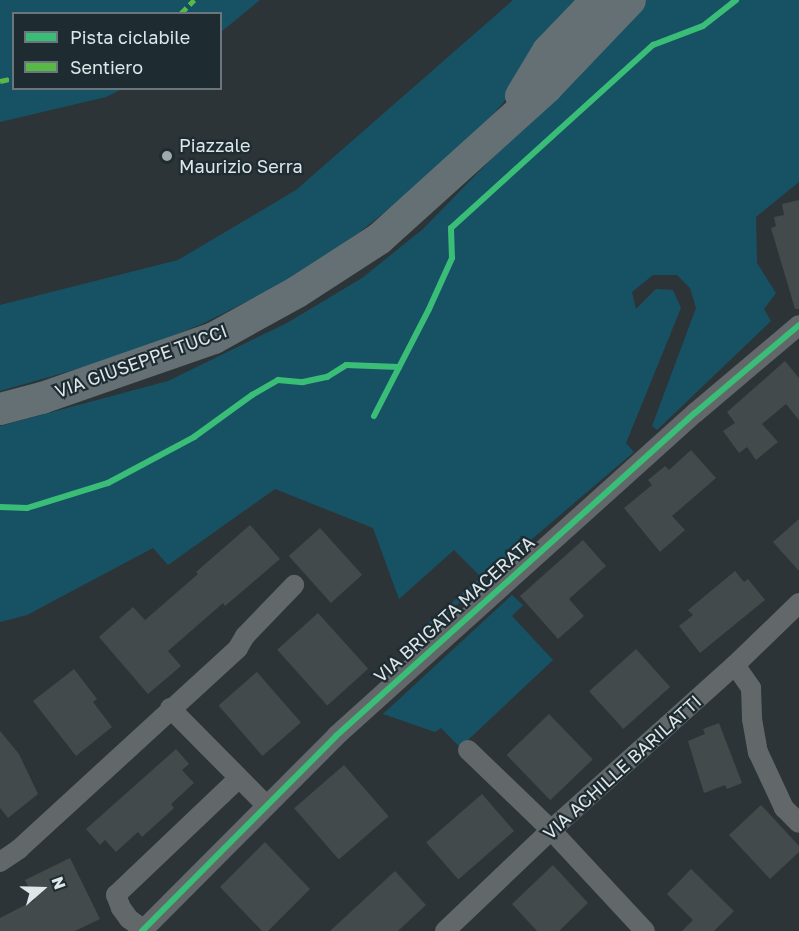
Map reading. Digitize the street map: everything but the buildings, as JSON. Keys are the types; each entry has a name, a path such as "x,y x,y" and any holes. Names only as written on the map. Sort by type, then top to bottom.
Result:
{"main road":[{"name":"VIA GIUSEPPE TUCCI","path":"504,125 549,51 597,0"},
{"name":"VIA GIUSEPPE TUCCI","path":"0,409 42,398 214,338 297,292 379,239 547,87 630,0"}],"street":[{"name":"VIA BRIGATA MACERATA","path":"133,928 399,678 695,413 799,325"},
{"path":"0,862 19,849 238,648 246,636 294,585"},
{"name":"VIA ACHILLE BARILATTI","path":"445,931 551,830 735,665 799,603"},
{"path":"735,665 751,688 752,719 758,752 784,808 799,823"},
{"path":"170,708 266,805"},
{"path":"468,750 551,830 645,931"},
{"path":"133,928 116,895 238,779"}],"shaded area":[{"path":"0,0 260,0 222,31 222,12 12,12 12,90 120,90 106,97 0,122"},
{"path":"513,0 582,0 534,52 503,103 486,122 431,175 361,231 291,279 204,323 126,355 0,391 0,305 178,260 296,190"},
{"path":"646,0 799,0 799,182 756,217 757,263 776,293 764,309 771,321 657,430 652,426 696,308 690,288 677,275 653,275 632,292 636,309 656,289 673,290 681,308 626,443 634,452 485,579 402,656 406,643 481,577 454,550 399,599 373,528 275,489 168,565 153,548 27,615 0,622 0,426 168,381 287,323 362,278 423,229"},
{"path":"512,595 523,605 512,616 553,660 468,740 460,747 441,728 435,732 383,714"}],"marked path":[{"path":"182,12 194,0"},
{"path":"0,81 12,78"}],"cycle path":[{"path":"374,416 429,309 452,258 451,228 653,45 703,26 736,0"},
{"path":"142,931 336,736 695,413 799,325"},
{"path":"0,507 27,508 108,483 194,437 252,395 278,380 303,382 327,377 346,365 399,367"}],"place":[{"name":"Piazzale Maurizio Serra","path":"167,156"}]}
